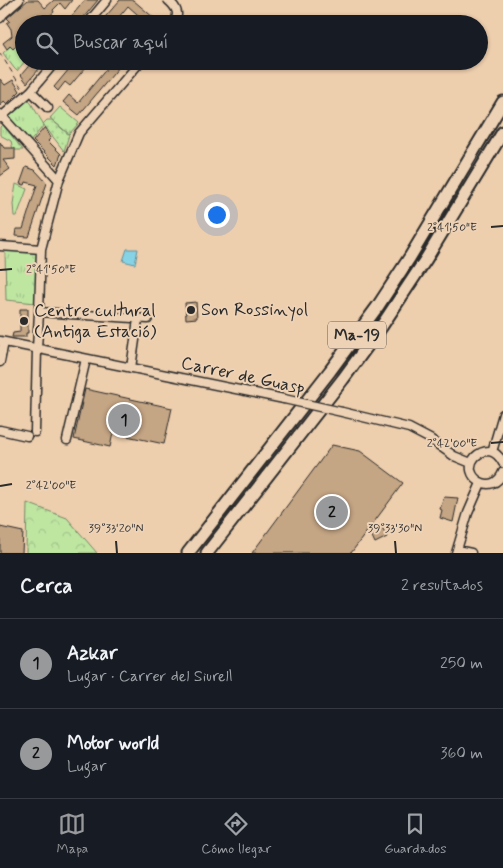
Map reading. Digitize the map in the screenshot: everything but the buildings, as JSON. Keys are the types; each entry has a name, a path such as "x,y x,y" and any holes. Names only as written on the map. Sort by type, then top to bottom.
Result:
{"highway":[{"name":"Ma-19","path":"188,553 334,366 378,306 410,257 503,102"},
{"name":"Ma-19","path":"207,553 343,379 381,327 426,259 503,132"}],"street":[{"path":"94,15 107,0"},
{"path":"168,0 175,6 177,15"},
{"path":"0,18 16,1"},
{"path":"48,70 28,93 1,116 59,180"},
{"path":"35,432 41,249 59,180 79,133 133,70"},
{"path":"28,93 48,108"},
{"path":"0,246 41,249"},
{"path":"39,312 148,319"},
{"path":"131,368 138,319"},
{"path":"0,362 2,341"},
{"name":"Carrer de Guasp","path":"2,341 284,399 409,428 430,439 454,456 471,463"},
{"path":"68,440 86,359"},
{"path":"492,452 503,414"},
{"path":"0,430 27,436"},
{"path":"503,463 500,457 492,452 482,452 471,463 472,473 481,483 495,482 503,472"},
{"path":"471,553 457,551 468,513 481,483"}],"path":[{"path":"0,53 28,93"}],"green space":[{"path":"15,42 15,69 14,68 3,53"},
{"path":"28,98 44,125 29,143 8,119"},
{"path":"60,107 79,123 69,134 50,118"},
{"path":"47,120 52,120 69,135 64,151 43,124"},
{"path":"2,125 23,150 13,150 11,141 0,135 0,127"},
{"path":"16,184 27,189 17,216 14,216 13,204"},
{"path":"5,250 36,253 36,303 6,300"},
{"path":"27,503 67,518 97,553 26,553"}],"water":[{"path":"127,249 138,249 135,264 123,261"}],"place":[{"name":"Son Rossinyol","path":"191,310"},
{"name":"Centre cultural (Antiga Estació)","path":"24,321"},
{"name":"Azkar","path":"124,420"},
{"name":"Motor world","path":"332,512"}]}
